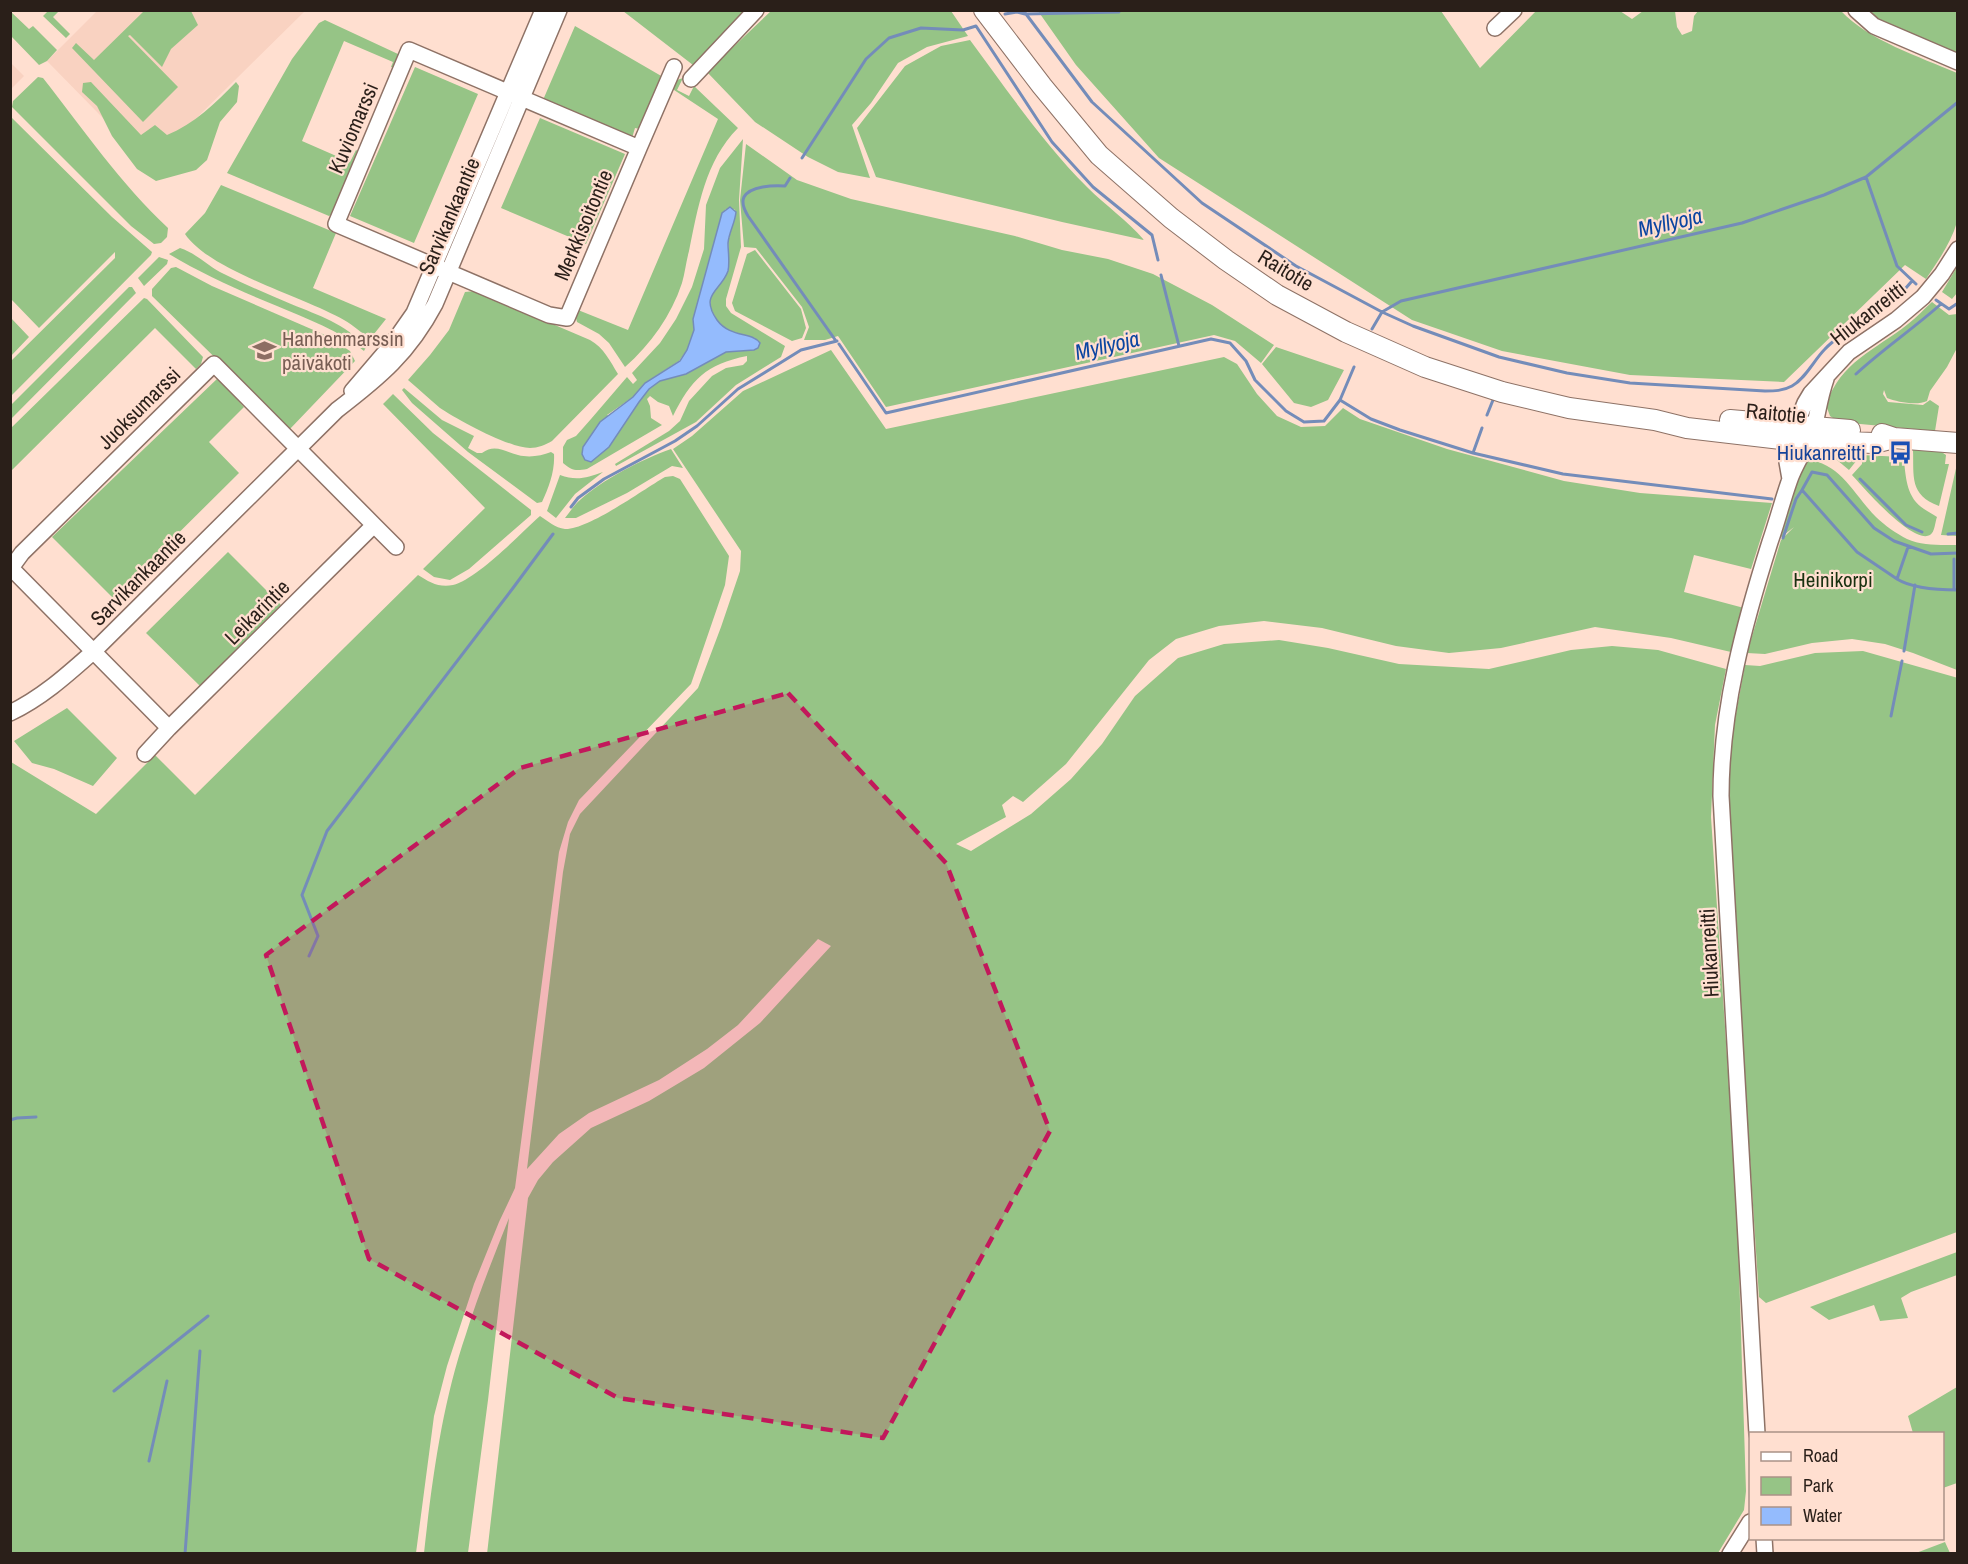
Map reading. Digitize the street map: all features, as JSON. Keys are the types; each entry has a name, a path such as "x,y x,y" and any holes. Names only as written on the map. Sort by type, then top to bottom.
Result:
{"main road":[{"name":"Raitotie","path":"984,10 1099,155 1171,218 1226,261 1277,295 1346,332 1425,367 1502,392 1569,408 1655,420 1687,428 1802,433 1874,443 1893,438 1958,443"}],"street":[{"name":"Sarvikankaantie","path":"516,95 543,10"},
{"name":"Sarvikankaantie","path":"10,713 46,692 94,651 337,411 404,328 441,269 516,95 559,10"},
{"path":"691,79 756,10"},
{"path":"1495,28 1514,10"},
{"path":"1856,10 1874,26 1958,62"},
{"name":"Kuviomarssi","path":"441,269 336,224 409,50 516,95"},
{"path":"516,95 639,148 674,67"},
{"name":"Merkkisoitontie","path":"441,269 549,315 567,318 639,148"},
{"name":"Hiukanreitti","path":"1757,1432 1721,796 1724,732 1755,589 1790,479 1786,462 1819,400 1826,380 1849,352 1896,320 1923,297 1942,274 1958,249"},
{"name":"Juoksumarssi","path":"94,651 10,568 22,553 214,364 298,448"},
{"path":"298,448 396,547"},
{"name":"Leikarintie","path":"145,754 374,525"},
{"path":"94,651 169,728"},
{"path":"1730,1554 1749,1524"}],"highlighted area":[{"path":"788,693 946,863 1050,1131 883,1438 618,1398 369,1259 266,955 520,768"}],"shaded area":[{"path":"97,11 305,11 149,165 47,61"},
{"path":"11,63 24,76 11,89"}],"green space":[{"path":"10,11 29,29 33,26 57,50 47,61 39,65 11,36"},
{"path":"48,11 59,11 53,17 70,34 66,38 43,16"},
{"path":"144,11 191,11 198,25 171,49 162,67 130,35 128,36 178,87 143,122 72,48 76,43 94,60"},
{"path":"623,11 754,11 695,70 693,65"},
{"path":"771,11 951,11 968,36 927,47 898,63 871,103 852,125 870,178 838,172 808,157 755,122 707,72"},
{"path":"1038,11 1441,11 1480,68 1536,11 1620,11 1632,19 1643,11 1675,11 1677,27 1682,35 1692,31 1694,16 1698,11 1841,11 1865,31 1911,54 1957,73 1957,222 1948,245 1926,279 1905,265 1784,382 1630,375 1502,351 1412,320 1159,158 1076,65"},
{"path":"1862,11 1957,11 1957,56 1877,21"},
{"path":"325,20 398,54 400,62 396,69 391,67 393,62 344,41 302,141 350,162 356,150 361,153 337,211 329,216 227,173 292,59 319,23"},
{"path":"575,26 663,77 640,129 635,128 632,138 543,100"},
{"path":"970,40 1055,152 1087,187 1144,240 876,177 857,128 905,66 941,46"},
{"path":"415,67 478,94 414,243 350,216"},
{"path":"38,77 43,78 118,175 168,228 167,237 161,243 154,244 131,226 12,107 13,101"},
{"path":"683,78 677,90 689,96 694,86 738,128 718,155 704,186 683,279 672,307 652,339 625,367 609,343 599,334 577,322 576,318 578,310 628,330 718,119 671,88 677,80"},
{"path":"91,82 141,135 155,125 167,135 177,130 204,112 236,82 239,86 237,102 220,122 207,160 196,170 156,181 137,169 112,136 97,106 82,92 83,83"},
{"path":"11,117 112,217 152,252 11,396 11,361 115,258 115,252 39,328 11,299"},
{"path":"540,118 625,154 586,244 501,208"},
{"path":"743,139 739,200 741,247 726,306 731,313 785,346 781,357 736,385 696,422 616,466 615,464 669,431 680,421 689,401 712,376 726,368 743,365 747,361 747,356 721,364 701,376 686,393 673,416 669,406 650,396 647,399 651,418 662,425 587,469 572,469 563,463 563,447 567,440 576,436 627,377 633,384 637,380 632,373 660,343 676,319 692,287 704,249 706,205 720,168","holes":["726,209 734,209 736,212 728,242 729,254 718,285 710,299 711,309 718,322 731,332 755,338 754,350 726,352 686,374 660,381 649,389 625,423 607,415 633,397 645,383 679,361 687,350 695,330 693,319 722,214"]},
{"path":"746,144 797,180 851,199 1108,259 1153,274 1212,305 1274,345 1261,363 1235,341 1214,335 886,407 838,336 825,340 804,340 809,327 802,307 756,248 744,247 740,200"},
{"path":"221,185 336,233 313,288 386,319 370,339 344,320 235,271 214,260 197,247 185,234 205,213"},
{"path":"180,248 232,278 340,326 366,347 364,351 311,320 222,282 169,254"},
{"path":"755,250 801,309 806,328 802,338 792,341 735,311 732,303 747,254"},
{"path":"159,257 168,260 167,264 144,286 138,278"},
{"name":"Hanhenmarssin päiväkoti","path":"176,267 212,286 325,335 350,351 355,361 289,430 152,296 152,289 171,268"},
{"path":"1957,267 1957,293 1952,299 1942,292"},
{"path":"129,287 132,287 136,293 11,419 11,405"},
{"path":"475,291 590,340 603,351 618,374 547,444 533,448 521,447 484,433 440,408 408,380 449,330 465,292"},
{"path":"144,298 203,357 201,364 196,369 155,328 11,471 11,428"},
{"path":"1932,302 1949,315 1957,314 1957,348 1947,367 1930,391 1927,401 1901,402 1887,398 1884,390 1883,394 1888,402 1923,405 1930,400 1939,406 1935,431 1839,422 1830,416 1826,405 1840,378 1860,358 1908,324"},
{"path":"11,318 29,337 11,356"},
{"path":"1276,347 1344,370 1328,400 1311,407 1294,403 1262,364"},
{"path":"831,350 886,429 1224,357 1237,364 1257,394 1277,416 1301,427 1325,426 1343,408 1360,419 1447,449 1564,481 1640,493 1772,503 1751,569 1694,555 1684,592 1744,608 1731,652 1671,638 1595,627 1501,648 1449,653 1396,646 1322,628 1264,621 1219,626 1176,639 1149,660 1066,764 1023,802 1013,796 1002,805 1006,817 956,844 971,851 1031,814 1071,779 1102,744 1135,696 1178,658 1224,644 1279,640 1399,664 1489,669 1571,650 1612,646 1658,650 1726,669 1715,725 1711,817 1737,1207 1746,1491 1744,1510 1718,1553 487,1554 528,1198 538,1180 553,1162 591,1128 649,1101 704,1068 760,1023 831,946 818,939 738,1025 707,1049 659,1080 589,1113 559,1134 527,1169 563,872 570,834 580,814 698,688 740,571 741,551 673,449 692,436 743,391"},
{"path":"218,378 244,407 209,442 239,473 113,598 52,537"},
{"path":"404,388 442,420 474,436 468,448 477,453 496,448 526,456 551,452 554,454 551,479 542,502 537,503 468,452 412,403 402,390"},
{"path":"393,394 433,433 531,510 531,515 469,569 450,580 434,577 423,569 485,508 383,404"},
{"path":"1856,448 1857,460 1849,470 1831,455 1816,451"},
{"path":"671,449 683,468 672,466 627,493 576,518 565,518 578,502 599,485 635,464"},
{"path":"1937,449 1946,455 1945,464 1949,464 1939,506 1922,496 1915,484 1913,468 1913,450"},
{"path":"1862,455 1902,457 1911,494 1918,505 1937,517 1932,534 1922,536 1901,524 1852,475 1862,464"},
{"name":"Heinikorpi","path":"1807,460 1819,462 1838,473 1876,517 1903,537 1925,544 1957,545 1957,670 1885,644 1852,639 1812,643 1765,654 1747,653 1781,540 1794,527 1780,538 1803,465"},
{"path":"1957,464 1957,536 1941,535"},
{"path":"603,472 575,494 556,518 547,511 560,475 582,478"},
{"path":"673,476 680,479 729,556 725,585 691,684 579,800 568,822 559,852 515,1188 474,1284 447,1366 434,1416 416,1553 11,1553 11,762 96,814 155,755 195,795 418,575 439,585 453,585 486,565 540,516 558,527 575,528 616,508 665,477"},
{"path":"228,552 281,605 200,686 146,633"},
{"path":"1863,651 1958,678 1957,1232 1766,1303 1759,1297 1727,806 1728,757 1745,665 1760,666 1815,653"},
{"path":"67,708 117,758 93,786 54,769 32,763 14,741"},
{"path":"509,1218 468,1553 424,1553 434,1470 450,1387 486,1276"},
{"path":"1957,1252 1957,1275 1901,1298 1908,1318 1880,1321 1874,1305 1829,1320 1810,1307"},
{"path":"1957,1387 1957,1483 1944,1488 1944,1432 1913,1432 1908,1416"},
{"path":"1945,1542 1950,1553 1916,1553"}],"water":[{"path":"730,207 736,212 728,243 728,271 713,293 710,304 722,326 757,340 760,343 758,348 726,352 686,374 660,381 649,389 609,447 591,462 585,460 582,454 583,447 600,422 633,397 645,383 680,361 687,350 694,330 693,319 722,213"}],"waterway":[{"path":"1023,10 1092,102 1202,203 1296,266 1382,312 1413,326 1499,357 1567,373 1630,383 1782,390 1802,378 1831,343 1890,303 1912,281"},
{"path":"1005,14 1119,12"},
{"path":"802,158 866,59 889,38 921,28 963,30 976,26 1052,142 1093,187 1152,235 1158,260"},
{"name":"Myllyoja","path":"1372,329 1382,312 1401,301 1742,223 1824,195 1866,177 1958,102"},
{"path":"1866,177 1897,266 1916,284"},
{"name":"Myllyoja","path":"790,178 785,186 769,186 751,190 744,197 744,207 836,341"},
{"path":"1161,275 1179,346"},
{"path":"1936,300 1949,309 1958,303"},
{"path":"1856,374 1941,304"},
{"name":"Myllyoja","path":"839,344 886,413 1211,339 1230,343 1246,361 1255,380 1286,411 1304,422 1324,421 1340,400 1354,367"},
{"path":"571,507 578,498 604,479 675,441 697,426 738,389 801,350 837,341"},
{"path":"1340,400 1371,419 1400,430 1473,453 1563,474 1772,499"},
{"path":"1487,415 1493,400"},
{"path":"1473,453 1482,428"},
{"path":"1802,490 1812,472 1827,475 1874,528 1894,541 1931,554 1958,553"},
{"path":"1860,479 1906,525 1922,532"},
{"path":"1783,538 1796,499 1802,490 1857,552 1897,579 1918,587 1958,590"},
{"path":"1948,534 1958,533"},
{"path":"309,956 318,936 302,895 327,831 553,534"},
{"path":"1897,579 1908,547"},
{"path":"1954,559 1954,590"},
{"path":"1904,651 1915,585"},
{"path":"1891,716 1902,661"},
{"path":"10,1120 36,1117"},
{"path":"114,1391 208,1316"},
{"path":"185,1554 200,1351"},
{"path":"149,1461 167,1381"}],"place":[{"name":"Hanhenmarssin päiväkoti","path":"264,350"},
{"name":"Hiukanreitti P","path":"1900,452"}]}
